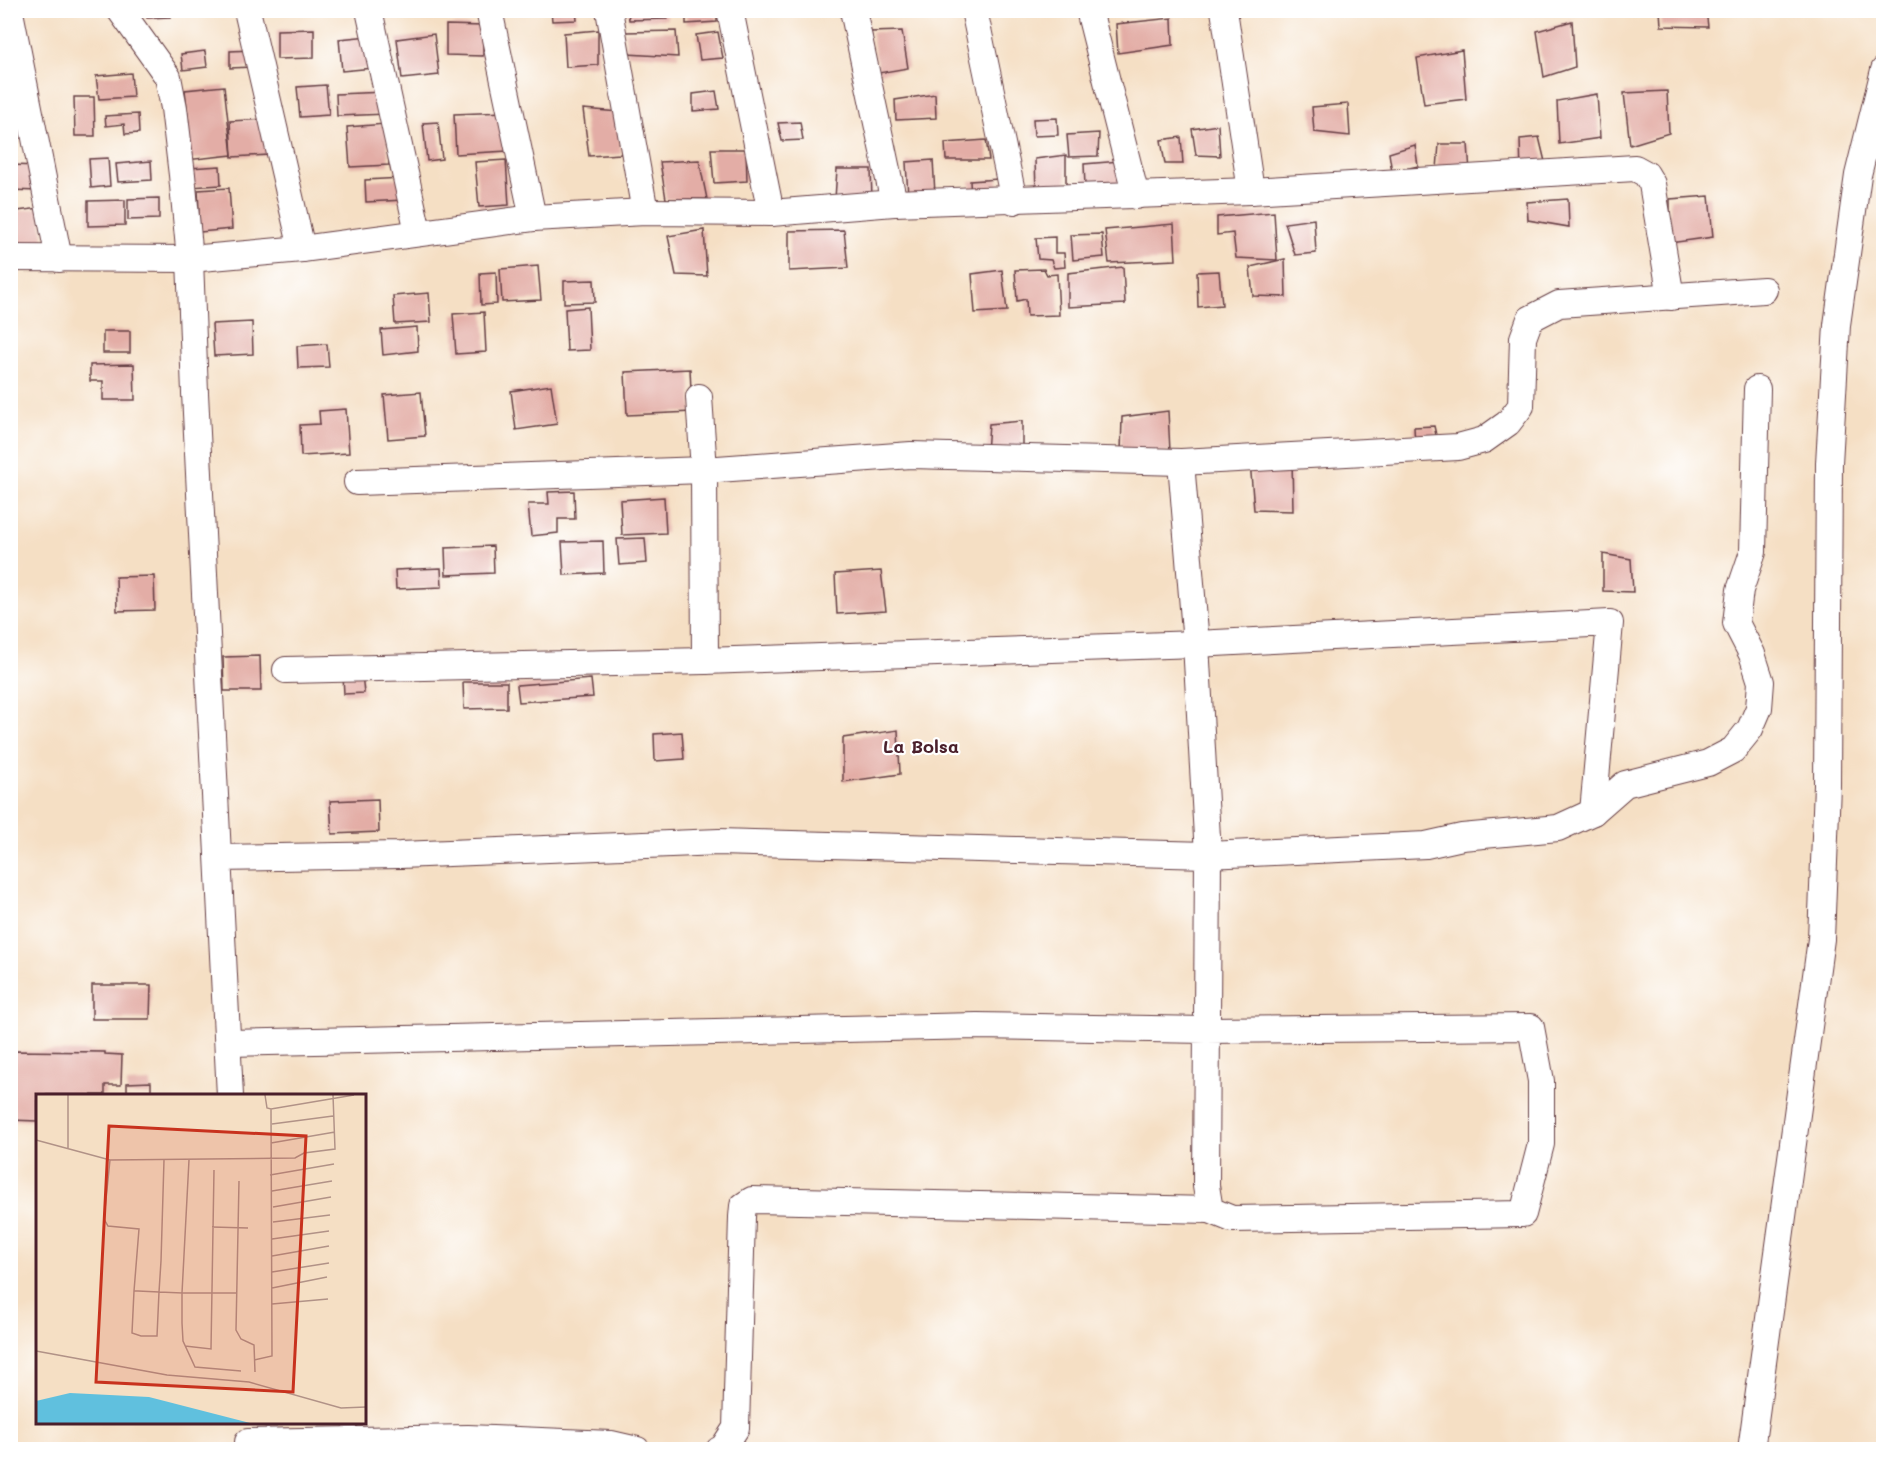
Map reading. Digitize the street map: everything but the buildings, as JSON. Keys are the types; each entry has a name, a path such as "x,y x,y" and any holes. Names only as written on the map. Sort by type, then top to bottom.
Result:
{"street":[{"path":"120,10 168,77 174,108 190,259 230,1094"},
{"path":"247,10 302,249"},
{"path":"369,10 418,232"},
{"path":"489,10 533,218"},
{"path":"609,10 645,212"},
{"path":"730,10 771,213"},
{"path":"853,10 894,203"},
{"path":"974,10 1014,201"},
{"path":"1089,10 1136,196"},
{"path":"1224,10 1251,191"},
{"path":"10,12 60,260"},
{"path":"1751,1449 1821,939 1827,785 1829,463 1837,325 1858,175 1884,70"},
{"path":"10,258 190,259 302,249 533,218 645,212 771,213 894,203 1014,201 1251,191 1635,168 1646,174 1652,184 1671,297"},
{"path":"357,482 704,470 910,455 1181,462 1458,447 1484,440 1508,423 1521,406 1523,338 1530,319 1559,304 1764,290"},
{"path":"219,858 400,855 719,842 1208,855 1426,845 1462,837 1558,828 1593,812 1625,784 1708,762 1733,750 1750,729 1759,708 1761,682 1752,654 1736,623 1740,590 1753,552 1757,389"},
{"path":"699,397 704,470 705,661"},
{"path":"1181,462 1196,644 1208,855 1206,1186 1210,1210"},
{"path":"286,670 705,661 1196,644 1610,623 1593,812"},
{"path":"228,1043 965,1026 1206,1030 1531,1027 1541,1081 1541,1144 1523,1214 1232,1219 1210,1210 752,1200 743,1206 742,1217 736,1428 723,1448 719,1449"},
{"path":"247,1438 468,1438 611,1443 637,1449"}],"district":[{"name":"La Bolsa","path":"921,747"}]}
